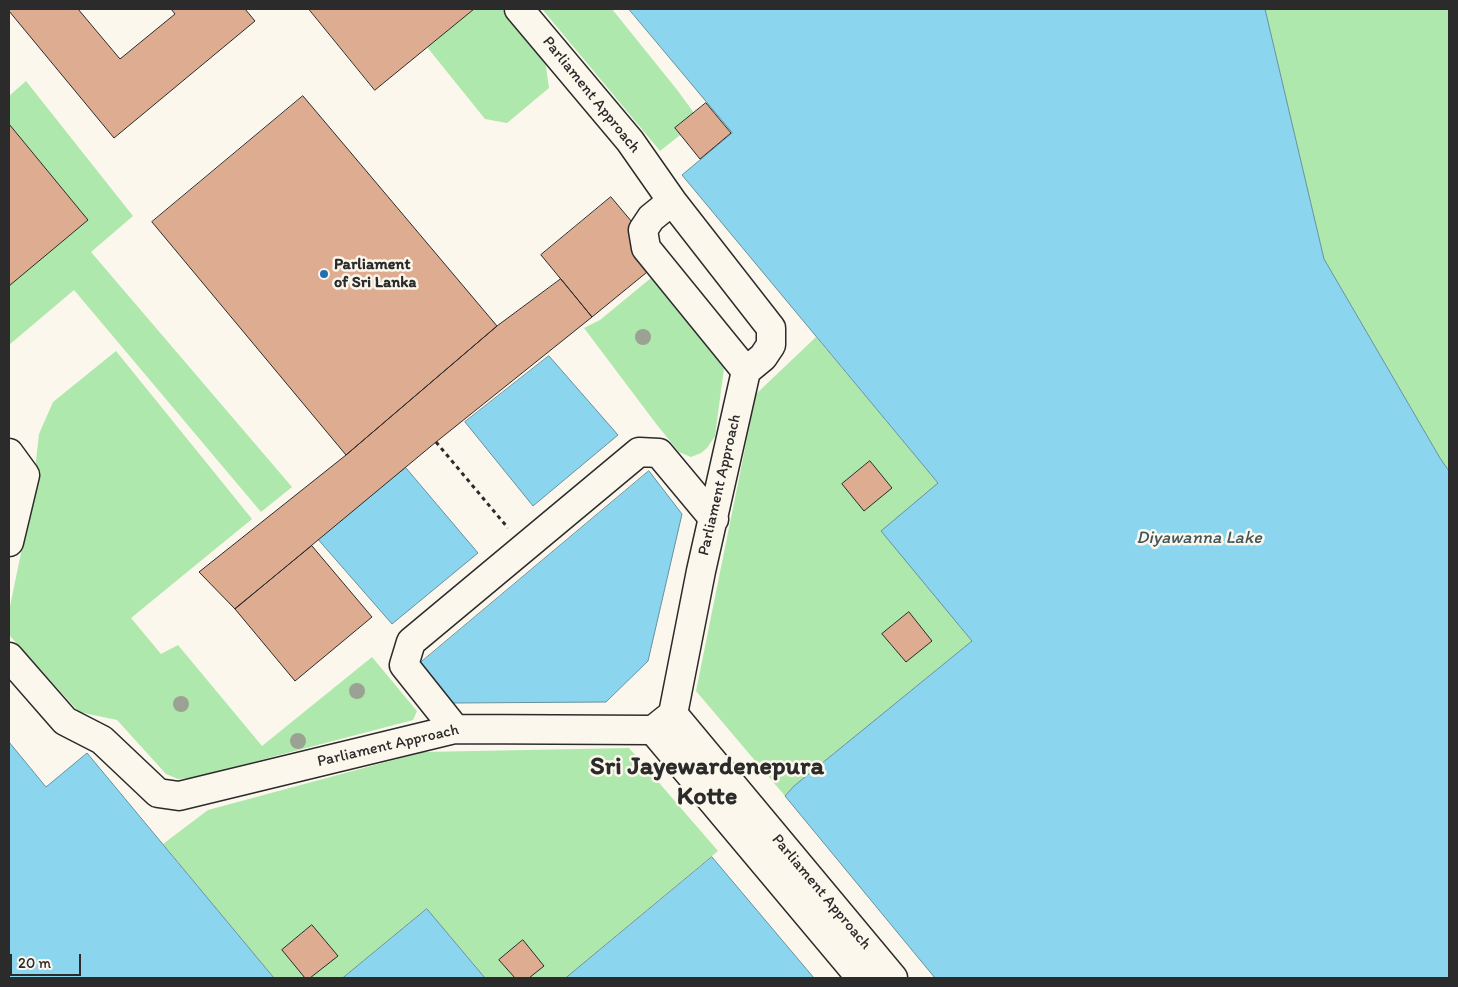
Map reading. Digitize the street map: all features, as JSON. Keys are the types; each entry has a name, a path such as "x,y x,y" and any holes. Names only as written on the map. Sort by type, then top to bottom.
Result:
{"main road":[{"name":"Parliament Approach","path":"519,9 630,141 672,201 771,328 770,345 763,357 746,371 714,519 663,722"},
{"path":"672,201 651,218 643,230 646,248 746,371"},
{"path":"455,728 404,665 411,642 639,452 659,454 714,519"},
{"path":"9,453 25,475 9,542"},
{"name":"Parliament Approach","path":"9,657 65,721 102,740 158,793 179,796 455,728 663,722 893,978"},
{"name":"Parliament Approach","path":"663,722 861,978"}],"path":[{"path":"436,442 524,548"}],"green space":[{"path":"474,9 502,9 545,60 549,88 507,123 485,119 427,47"},
{"path":"542,9 612,9 699,120 660,151"},
{"path":"1265,9 1449,9 1449,471 1324,259"},
{"path":"26,81 133,216 91,252 292,487 261,512 74,290 9,345 9,96"},
{"path":"651,278 724,368 715,436 707,448 691,457 679,452 584,328 600,320"},
{"path":"816,337 939,484 882,531 972,641 794,786 785,796 696,691 756,394"},
{"path":"116,351 252,519 131,618 161,654 178,645 262,746 372,657 417,711 413,720 192,778 178,779 166,774 117,720 79,712 10,636 9,611 31,505 39,434 53,402"},
{"path":"629,748 718,851 566,978 485,978 427,909 343,978 274,978 163,844 208,810 423,752"}],"water":[{"name":"Diyawanna Lake","path":"629,9 1265,9 1324,259 1449,471 1449,978 935,978 785,796 794,786 972,641 881,531 938,483 682,175 732,133"},
{"path":"549,356 618,435 533,506 465,422"},
{"path":"406,468 478,553 392,624 316,537"},
{"path":"649,471 682,514 648,661 606,702 453,703 419,664"},
{"path":"9,742 46,787 87,753 274,978 9,978"},
{"path":"712,857 814,978 566,978"},
{"path":"427,909 485,978 343,978"}],"building":[{"path":"9,9 78,9 120,59 175,14 171,9 245,9 255,21 114,138"},
{"path":"309,9 474,9 375,90"},
{"name":"Parliament of Sri Lanka","path":"303,96 497,326 346,455 152,222"},
{"path":"706,103 731,133 700,159 675,128"},
{"path":"9,124 88,220 9,286"},
{"path":"611,197 663,259 592,317 541,255"},
{"path":"561,279 592,317 436,442 235,609 199,572 346,455 497,326"},
{"path":"870,461 892,488 864,511 842,484"},
{"path":"312,546 372,617 295,681 235,609"},
{"path":"909,612 932,641 906,662 882,634"},
{"path":"312,925 338,956 310,978 305,978 282,950"},
{"path":"523,940 544,966 529,978 515,978 499,960"}],"place":[{"name":"Parliament of Sri Lanka","path":"324,274"}],"district":[{"name":"Sri Jayewardenepura Kotte","path":"707,782"}]}
